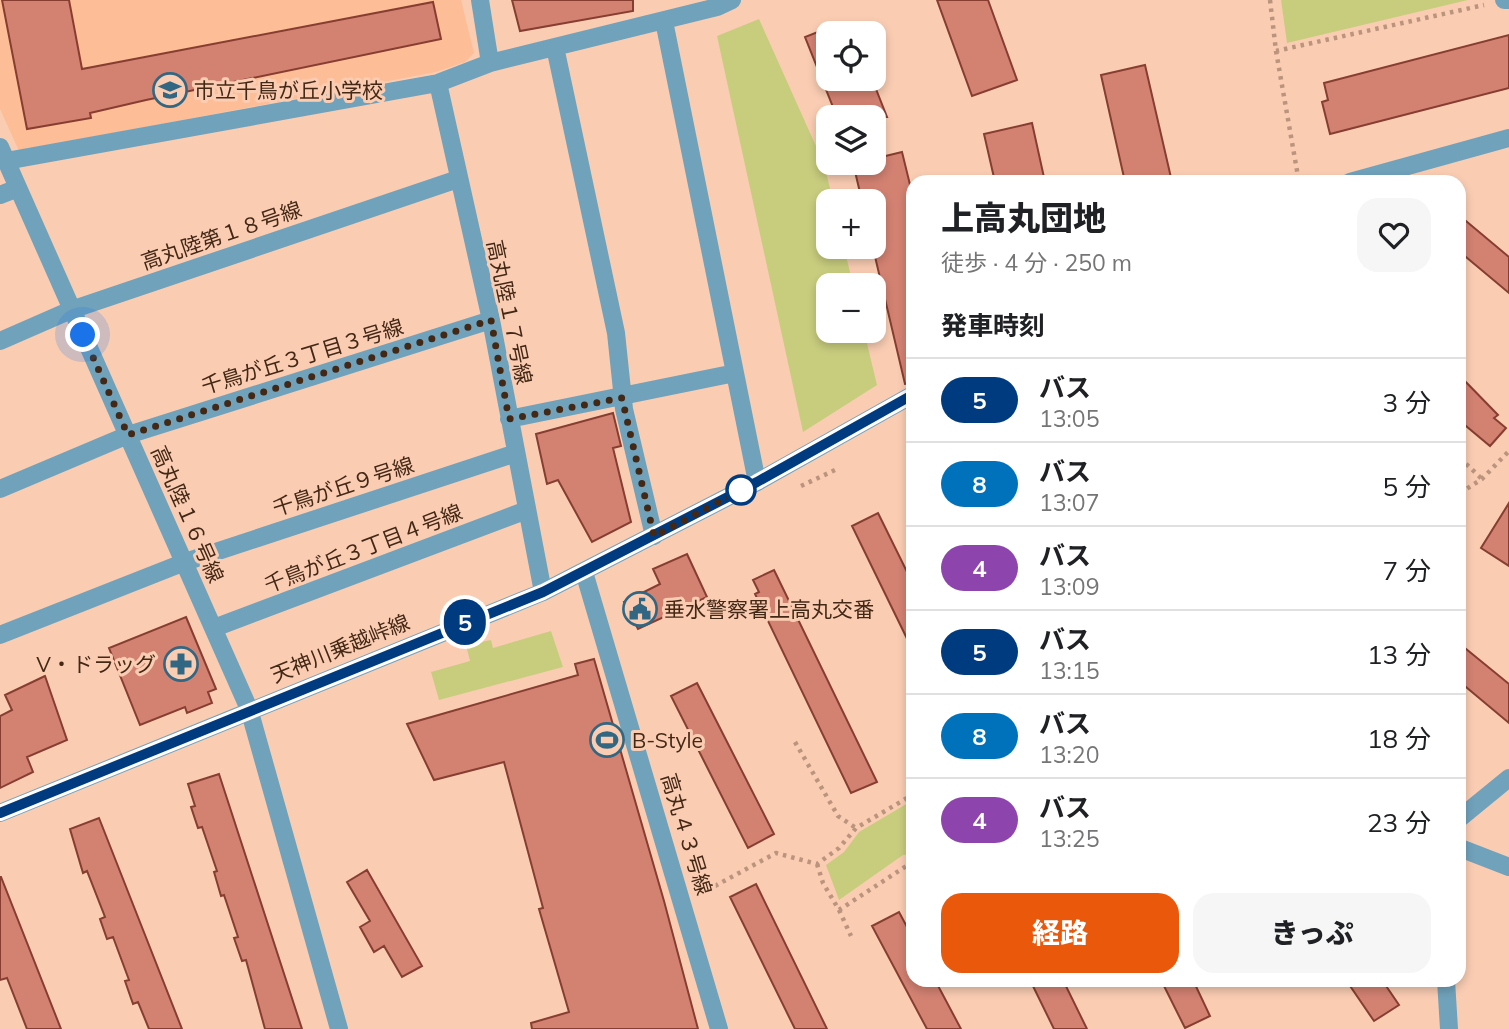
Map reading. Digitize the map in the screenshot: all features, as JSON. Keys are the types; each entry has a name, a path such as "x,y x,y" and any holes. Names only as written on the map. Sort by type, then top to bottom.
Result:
{"street":[{"path":"480,0 490,63"},
{"path":"3,154 438,83 490,63 664,21 717,7 732,0"},
{"path":"664,21 757,482"},
{"path":"555,47 616,333 622,398 654,536"},
{"name":"高丸陸１７号線","path":"438,83 491,320 543,592"},
{"path":"1375,175 1509,138"},
{"name":"高丸陸１６号線","path":"3,154 249,709 339,1029"},
{"name":"高丸陸第１８号線","path":"0,341 71,310 458,179"},
{"path":"0,195 18,188"},
{"name":"千鳥が丘３丁目３号線","path":"0,489 128,435 491,320"},
{"path":"509,419 735,373"},
{"name":"天神川乗越峠線","path":"0,813 249,709 543,592 757,482 906,398"},
{"name":"千鳥が丘９号線","path":"0,635 185,562 516,453"},
{"name":"千鳥が丘３丁目４号線","path":"214,628 527,510"},
{"name":"高丸４３号線","path":"584,572 684,902 719,1029"},
{"path":"1466,813 1509,778"},
{"path":"1466,850 1509,867"},
{"path":"1446,987 1449,1029"}],"path":[{"path":"1270,0 1298,175"},
{"path":"1276,51 1506,0"},
{"path":"1466,489 1482,479 1509,451"},
{"path":"1503,457 1509,460"},
{"path":"1466,464 1482,479"},
{"path":"801,486 835,470"},
{"path":"795,742 838,816 856,828"},
{"path":"684,902 776,853 817,863 839,848 856,828 906,799"},
{"path":"817,863 823,883 850,936"},
{"path":"839,910 906,866"}],"shaded area":[{"name":"市立千鳥が丘小学校","path":"0,0 461,0 474,53 465,62 436,72 19,151 0,109"}],"green space":[{"path":"1281,0 1468,0 1287,43"},
{"path":"759,19 816,146 816,175 827,175 830,189 816,189 816,259 847,259 850,273 816,273 816,343 867,343 877,385 803,432 717,36"},
{"path":"551,631 563,667 439,700 431,672 470,661 466,645 491,640 493,648"},
{"path":"906,804 906,855 839,900 826,865 844,852 859,832"}],"building":[{"path":"2,0 69,0 82,69 433,2 441,39 146,100 90,113 91,118 27,129"},
{"path":"512,0 633,0 633,11 520,31"},
{"path":"937,0 988,0 1017,80 972,96"},
{"path":"816,33 816,64 805,37"},
{"path":"1509,35 1509,88 1330,134 1322,102 1328,100 1324,83"},
{"path":"1145,65 1170,175 1123,175 1101,75"},
{"path":"827,91 877,91 882,105 832,105"},
{"path":"1032,123 1043,175 993,175 984,134"},
{"path":"902,152 908,175 906,384 886,303 886,273 879,273 876,259 886,259 886,189 859,189 856,175 886,175 886,156"},
{"path":"1466,221 1509,257 1509,293 1466,257"},
{"path":"1466,382 1498,415 1494,418 1506,428 1490,446 1466,426"},
{"path":"613,413 621,446 613,448 631,522 592,542 558,480 547,484 536,434"},
{"path":"1509,503 1509,566 1481,548"},
{"path":"878,513 906,570 906,637 852,526"},
{"path":"687,554 707,597 638,629 624,602 660,584 653,569"},
{"path":"774,570 877,782 851,793 755,594 759,592 753,580"},
{"path":"186,617 216,689 208,692 212,703 187,713 185,707 140,725 109,648"},
{"path":"1466,649 1509,684 1509,723 1466,687"},
{"path":"594,659 698,1029 532,1029 531,1023 569,1012 539,909 543,908 504,762 434,780 407,724 578,675 575,664"},
{"path":"45,676 67,740 27,757 33,772 0,788 0,716 12,710 5,695"},
{"path":"697,683 774,834 748,848 671,696"},
{"path":"219,774 302,1029 265,1029 246,960 242,961 234,938 238,937 224,895 221,896 214,872 217,871 202,827 198,828 191,807 195,806 188,784"},
{"path":"99,818 182,1029 149,1029 138,1002 133,1004 125,981 129,980 113,937 107,939 100,919 105,917 87,871 83,873 70,829"},
{"path":"367,870 422,966 402,977 384,946 374,952 360,927 370,921 347,882"},
{"path":"0,877 61,1029 27,1029 7,978 0,980"},
{"path":"756,884 827,1029 795,1029 730,897"},
{"path":"899,912 906,925 906,987 939,987 961,1029 927,1029 872,926"},
{"path":"1033,987 1066,987 1087,1029 1054,1029"},
{"path":"1164,987 1196,987 1210,1016 1185,1028"},
{"path":"1351,987 1387,987 1399,1005 1374,1021"}],"bus line":[{"name":"5","path":"0,813 274,699 543,592 757,482 906,398"}],"place":[{"name":"市立千鳥が丘小学校","path":"170,90"},
{"name":"垂水警察署上高丸交番","path":"640,609"},
{"name":"V・ドラッグ","path":"181,664"},
{"name":"B-Style","path":"607,740"}],"route":[{"path":"83,335 128,435 491,320 509,419 622,398 654,536 741,490"}]}
